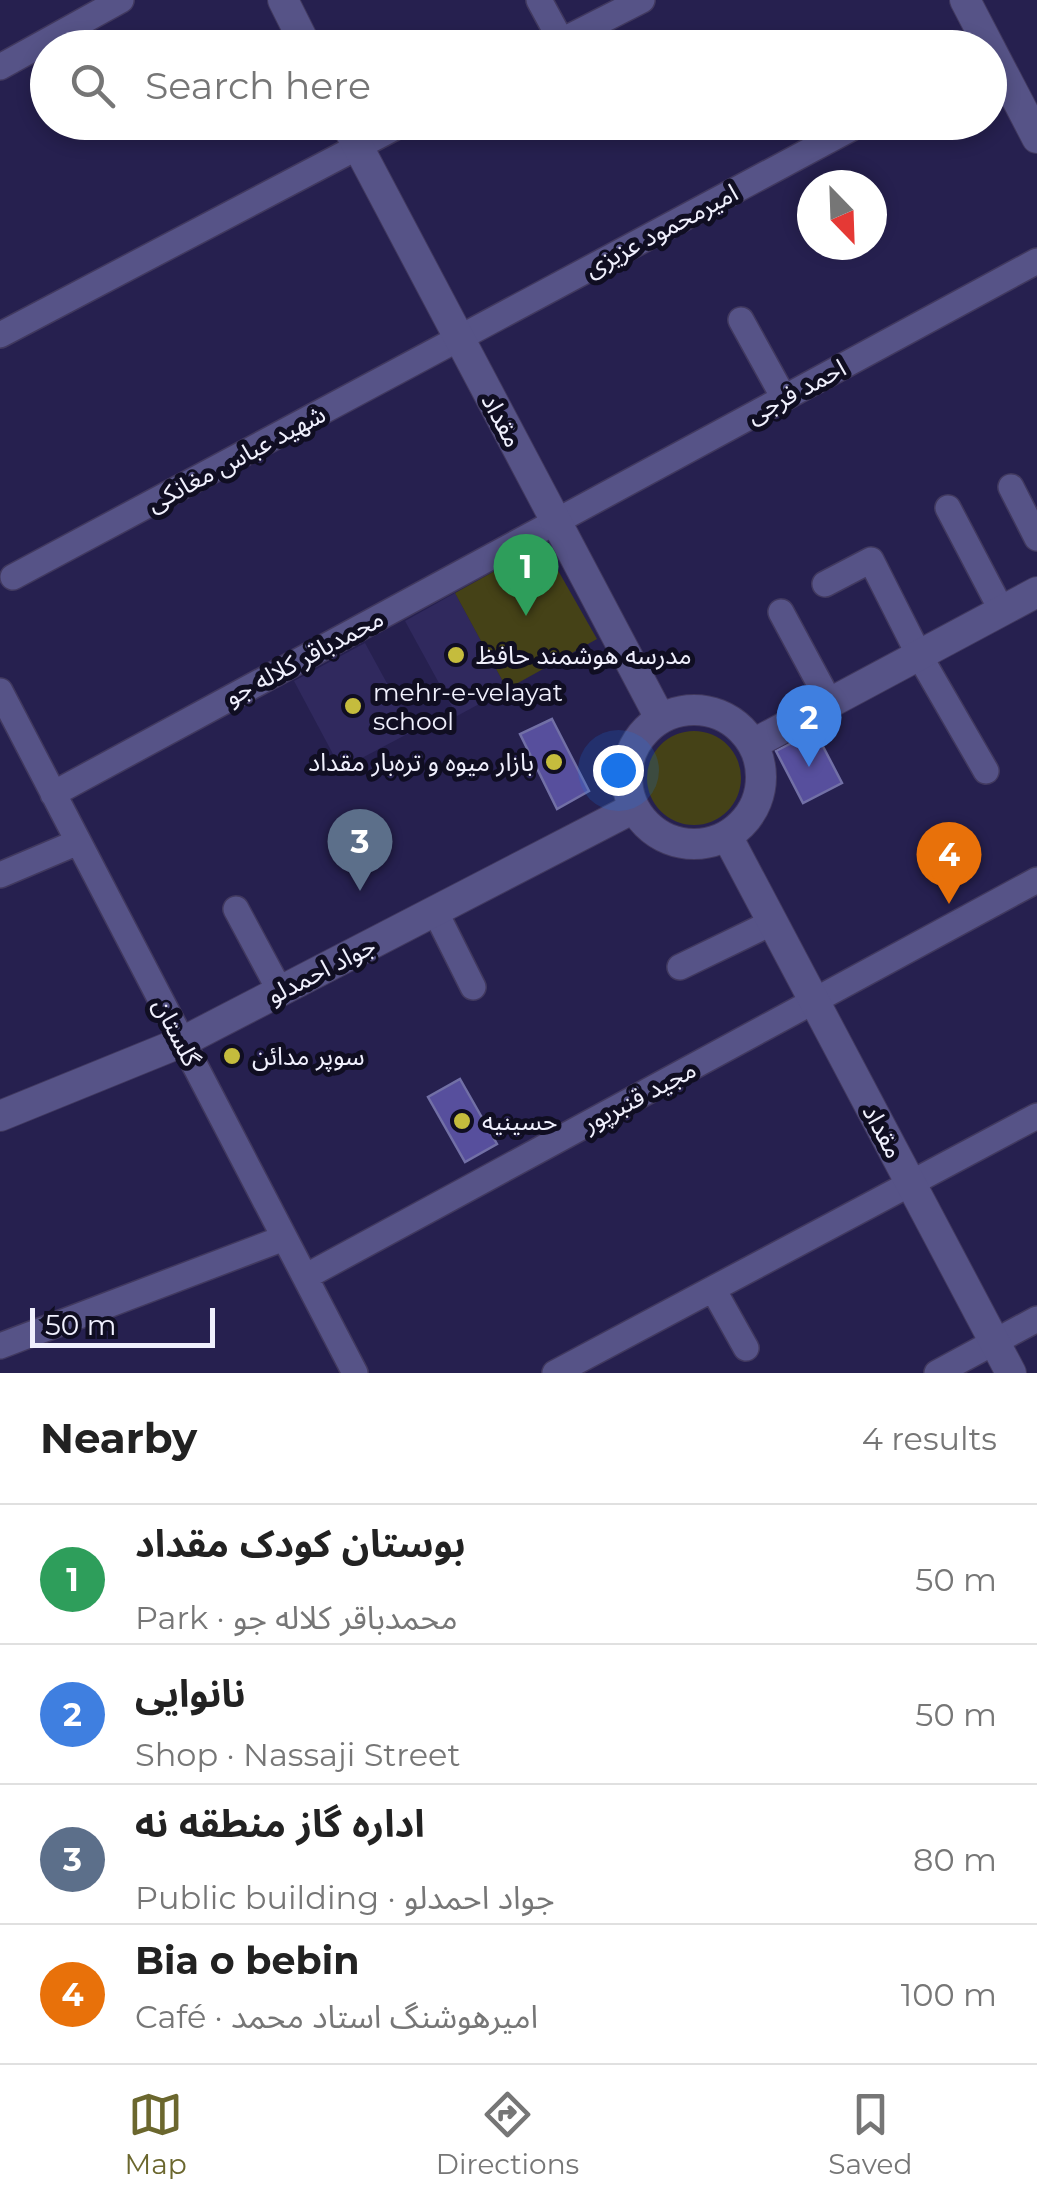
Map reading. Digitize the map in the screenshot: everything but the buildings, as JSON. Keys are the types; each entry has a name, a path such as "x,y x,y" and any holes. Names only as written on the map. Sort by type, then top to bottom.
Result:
{"street":[{"path":"67,30 121,0"},
{"path":"283,0 298,30"},
{"path":"539,0 552,30"},
{"path":"586,30 642,0"},
{"path":"965,0 979,30"},
{"path":"0,67 30,50"},
{"path":"1007,83 1037,138"},
{"path":"0,334 343,140"},
{"name":"مقداد","path":"355,140 660,718"},
{"name":"امیرمحمود عزیزی","path":"459,338 829,140"},
{"name":"احمد فرجی","path":"556,521 1037,261"},
{"path":"741,320 784,398"},
{"name":"شهید عباس مغانکی","path":"13,577 459,338"},
{"path":"1011,487 1037,538"},
{"path":"948,508 1002,611"},
{"name":"محمدباقر کلاله جو","path":"53,794 556,521"},
{"path":"825,584 871,560 986,771"},
{"path":"753,744 1037,592"},
{"path":"781,612 830,703"},
{"name":"گلستان","path":"0,691 355,1373"},
{"path":"691,710 722,715 740,727 753,744 760,764 761,785 756,805 744,823 727,836 707,843 674,841 646,826 634,808 626,778 632,748 660,718 691,710"},
{"name":"جواد احمدلو","path":"0,1116 182,1042 634,808"},
{"name":"مقداد","path":"727,836 1011,1373"},
{"path":"0,874 78,842"},
{"name":"مجید قنبرپور","path":"305,1278 1037,880"},
{"path":"236,909 280,991"},
{"path":"435,911 473,987"},
{"path":"680,967 773,922"},
{"path":"555,1373 1037,1116"},
{"path":"0,1346 284,1238"},
{"path":"713,1289 746,1348"},
{"path":"937,1373 1037,1319"}],"shaded area":[{"path":"543,544 597,639 507,689 455,593"},
{"name":"مدرسه هوشمند حافظ","path":"455,593 507,689 457,716 405,621"},
{"name":"mehr-e-velayat school","path":"365,643 413,731 341,769 294,681"},
{"path":"694,731 712,734 727,745 738,760 738,796 727,811 712,822 694,825 676,822 661,811 650,796 647,778 650,760 661,745 676,734"}],"place":[{"name":"بوستان کودک مقداد","path":"526,616"},
{"name":"مدرسه هوشمند حافظ","path":"456,655"},
{"name":"mehr-e-velayat school","path":"353,706"},
{"name":"بازار میوه و تره‌بار مقداد","path":"554,762"},
{"name":"نانوایی","path":"809,767"},
{"name":"اداره گاز منطقه نه","path":"360,891"},
{"name":"Bia o bebin","path":"949,904"},
{"name":"سوپر مدائن","path":"232,1056"},
{"name":"حسینیه","path":"462,1121"}]}
